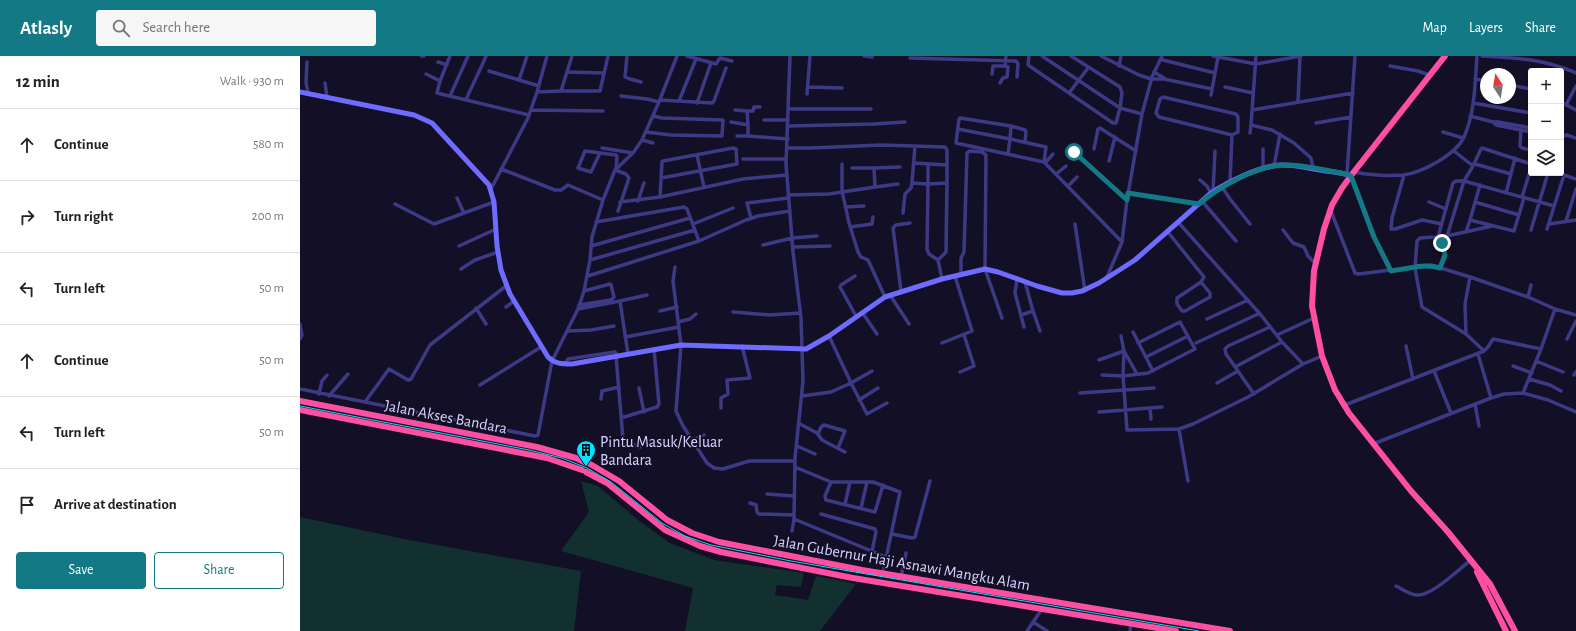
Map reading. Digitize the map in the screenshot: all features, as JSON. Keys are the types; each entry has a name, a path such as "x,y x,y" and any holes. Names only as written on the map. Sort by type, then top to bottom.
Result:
{"highway":[{"path":"1445,56 1350,174 1330,210 1315,263 1312,285 1312,306 1322,356 1335,390 1344,406 1373,444 1471,560 1515,631"},
{"name":"Jalan Akses Bandara","path":"300,401 545,449 588,463"},
{"name":"Jalan Akses Bandara","path":"300,410 547,458 584,471"},
{"name":"Jalan Gubernur Haji Asnawi Mangku Alam","path":"588,463 624,484 661,516 692,533 719,542 883,573 1230,631"},
{"name":"Jalan Gubernur Haji Asnawi Mangku Alam","path":"584,471 607,483 666,530 678,537 700,546 721,552 816,571 1176,631"},
{"path":"816,571 818,561"},
{"path":"1488,586 1506,631"}],"street":[{"path":"450,56 437,92 529,116"},
{"path":"450,96 468,56"},
{"path":"466,100 486,56"},
{"path":"519,80 527,56"},
{"path":"490,189 529,116 547,56"},
{"path":"562,91 572,56"},
{"path":"537,92 600,91 608,56"},
{"path":"626,56 625,77 630,80 641,82"},
{"path":"616,170 633,153 642,140 660,101 677,56"},
{"path":"687,56 716,64 719,58 732,61"},
{"path":"790,56 788,139 786,159 802,350 802,396 795,461 794,519 792,531"},
{"path":"807,94 810,56"},
{"path":"864,56 872,56"},
{"path":"1000,83 1002,79 1007,77 1008,74 1008,66 1005,66 1006,56"},
{"path":"1029,56 1028,65 1113,123 1116,123 1120,108 1121,89 1072,56"},
{"path":"1042,56 1120,108 1142,114"},
{"path":"1103,56 1119,66 1151,79 1164,79 1212,89"},
{"path":"1119,66 1120,56"},
{"path":"1250,133 1256,56"},
{"path":"1211,95 1216,57 1256,64 1301,56 1298,102"},
{"path":"1355,56 1352,93 1350,174 1374,237 1391,271"},
{"path":"300,92 414,115 432,123 489,185 494,202 501,270 506,286 548,357 552,361 565,364 681,345 742,346 802,350 810,348 829,336 887,296 942,279 985,269 1062,293 1072,293 1085,290 1135,260 1212,193 1230,182 1264,169 1284,165 1350,174 1404,175 1440,160 1454,151 1463,138 1473,103 1477,56"},
{"path":"1482,56 1535,60 1550,63 1576,73"},
{"path":"679,102 698,58"},
{"path":"910,58 1018,62 1017,77"},
{"path":"1106,278 1122,242 1128,193 1142,114 1154,72 1162,58 1215,73"},
{"path":"307,62 306,82 308,93"},
{"path":"438,62 447,65"},
{"path":"697,103 711,62"},
{"path":"992,74 993,66 1005,66"},
{"path":"1390,66 1418,71 1429,75"},
{"path":"621,96 660,101 711,104 714,102 726,68"},
{"path":"1069,93 1088,68"},
{"path":"489,71 539,86"},
{"path":"567,72 604,73"},
{"path":"1154,72 1164,79"},
{"path":"426,74 440,81"},
{"path":"1475,79 1480,80"},
{"path":"325,83 327,97"},
{"path":"1516,86 1528,89"},
{"path":"1576,86 1566,105 1576,110"},
{"path":"808,87 842,88"},
{"path":"1224,87 1253,93"},
{"path":"1252,110 1352,93"},
{"path":"1163,97 1236,114 1238,117 1238,132 1232,135 1158,117 1156,113 1160,98 1163,97"},
{"path":"1473,103 1528,112"},
{"path":"735,110 747,111 754,108 760,108"},
{"path":"788,109 871,109"},
{"path":"531,110 604,111"},
{"path":"747,111 748,136"},
{"path":"646,132 722,136 722,120 662,118 653,116"},
{"path":"1470,116 1528,131"},
{"path":"1025,142 1025,130 961,117 959,119 957,144 1044,162 1122,242"},
{"path":"1316,123 1351,117"},
{"path":"764,120 788,120"},
{"path":"731,122 748,124"},
{"path":"788,126 905,122"},
{"path":"1251,125 1268,128 1294,143 1312,160 1313,168"},
{"path":"1008,154 1011,126"},
{"path":"1094,149 1099,128 1101,128 1136,151"},
{"path":"1521,128 1528,128"},
{"path":"1521,128 1520,146 1528,149"},
{"path":"958,129 1046,147 1044,162"},
{"path":"1443,132 1463,138"},
{"path":"1274,166 1280,134"},
{"path":"1230,182 1232,135"},
{"path":"1564,135 1576,138"},
{"path":"737,136 788,139"},
{"path":"1109,161 1114,137"},
{"path":"642,140 653,143"},
{"path":"787,148 881,145 946,148 946,252 938,260"},
{"path":"903,212 905,194 911,188 912,183 915,146"},
{"path":"602,148 633,153"},
{"path":"660,197 661,178 663,161 733,148 736,149 737,164 661,178"},
{"path":"1448,236 1464,180 1474,165 1482,148 1528,163"},
{"path":"1263,149 1264,169"},
{"path":"961,274 962,255 964,252 967,153 970,150 982,152 986,155 985,269 1002,318"},
{"path":"1212,193 1215,150"},
{"path":"300,389 535,436 539,433 552,361 584,291 588,276 591,246 596,222 603,200 616,170 617,156 600,153 584,151 578,168 591,172 600,153"},
{"path":"1454,151 1474,165 1511,174"},
{"path":"1074,152 1127,200"},
{"path":"1044,162 1053,154"},
{"path":"697,155 699,171 704,187"},
{"path":"1506,193 1516,158"},
{"path":"743,159 786,159"},
{"path":"914,163 947,165"},
{"path":"842,164 842,191 850,227 858,252 861,257 868,260 887,296 909,324"},
{"path":"928,164 927,249 929,254 938,260 942,279"},
{"path":"1056,174 1066,166"},
{"path":"852,168 900,167"},
{"path":"874,168 875,187"},
{"path":"501,169 555,190 561,190 567,185 603,200"},
{"path":"616,170 626,174 629,178 618,211"},
{"path":"620,202 660,197 743,179 787,175"},
{"path":"1404,175 1392,218 1391,228 1397,228 1422,220 1442,224"},
{"path":"1564,175 1576,179"},
{"path":"1470,220 1514,231 1529,176"},
{"path":"1531,230 1547,176"},
{"path":"1547,229 1564,176"},
{"path":"1068,186 1077,177"},
{"path":"1200,180 1212,193"},
{"path":"1440,268 1445,255 1439,236 1453,183 1456,181 1464,180 1554,206"},
{"path":"638,200 644,183"},
{"path":"912,183 947,183"},
{"path":"751,218 747,203 788,196 829,194 898,184"},
{"path":"1466,232 1480,185"},
{"path":"1222,187 1250,224"},
{"path":"1566,222 1576,189"},
{"path":"1128,193 1201,202 1236,241"},
{"path":"457,198 464,213"},
{"path":"395,204 434,224 494,202"},
{"path":"1429,202 1446,209"},
{"path":"1475,202 1519,215"},
{"path":"845,207 864,206"},
{"path":"596,222 684,207 687,209 699,241"},
{"path":"692,224 733,208"},
{"path":"1330,210 1354,272 1360,274 1415,268 1428,265 1470,277 1528,297 1555,309 1576,316"},
{"path":"588,276 699,241 751,218 790,211"},
{"path":"850,227 872,224 873,217"},
{"path":"591,246 690,218"},
{"path":"1549,224 1576,220"},
{"path":"1178,222 1248,300 1282,342 1303,364"},
{"path":"901,291 893,228 896,225 910,223"},
{"path":"1075,224 1085,290"},
{"path":"1484,351 1466,334 1422,307 1415,268 1417,240 1420,238 1448,236 1492,226"},
{"path":"459,246 496,229"},
{"path":"590,260 695,230"},
{"path":"1283,230 1293,243 1304,247 1308,256 1315,263"},
{"path":"1167,231 1204,278 1201,282 1177,298 1177,304 1182,311 1186,311 1210,297 1210,293 1201,282"},
{"path":"763,245 792,238 817,236"},
{"path":"793,248 830,246"},
{"path":"461,269 475,260 498,252"},
{"path":"675,267 673,281 681,345 676,412 678,418 708,463 717,468 724,468 749,461 795,461"},
{"path":"855,276 840,287 856,316"},
{"path":"942,343 972,331 955,276"},
{"path":"1466,334 1466,304 1470,277"},
{"path":"1017,279 1015,293 1024,327"},
{"path":"1025,282 1040,331"},
{"path":"578,307 611,300 614,297 612,285 610,284 584,291"},
{"path":"1528,297 1531,285"},
{"path":"365,402 389,369 408,380 411,379 430,345 506,286"},
{"path":"578,307 646,296"},
{"path":"1207,319 1248,300"},
{"path":"506,308 514,301"},
{"path":"620,301 628,354"},
{"path":"476,308 486,324"},
{"path":"660,311 676,308"},
{"path":"1523,393 1532,373 1555,309"},
{"path":"1020,315 1034,311"},
{"path":"733,312 770,315 800,313"},
{"path":"862,312 877,334"},
{"path":"678,322 690,319 696,314"},
{"path":"1196,343 1258,314 1261,315"},
{"path":"1277,335 1314,318"},
{"path":"1567,339 1576,321"},
{"path":"1102,375 1123,376 1148,373 1195,349 1180,322 1138,343"},
{"path":"300,324 302,335 300,339"},
{"path":"566,331 614,326"},
{"path":"625,336 679,327"},
{"path":"1254,394 1226,354 1226,348 1270,327"},
{"path":"1132,332 1153,371"},
{"path":"960,372 976,365 964,335"},
{"path":"829,336 851,384 867,414 887,403"},
{"path":"1121,336 1124,351 1123,376 1127,430 1179,429 1206,419 1254,394 1303,364 1322,356"},
{"path":"1146,357 1188,336"},
{"path":"1344,406 1478,354 1488,347 1493,338 1541,349"},
{"path":"1217,383 1236,369 1282,342"},
{"path":"480,385 541,346"},
{"path":"721,408 721,398 728,394 727,380 750,378 742,346"},
{"path":"1406,346 1413,379"},
{"path":"621,418 656,408 659,404 654,349"},
{"path":"1099,360 1124,351"},
{"path":"1124,351 1137,374"},
{"path":"1478,354 1491,398"},
{"path":"617,356 624,440 640,447"},
{"path":"1536,361 1563,372"},
{"path":"1513,366 1532,373"},
{"path":"802,396 831,392 851,384 872,371"},
{"path":"1434,371 1450,413"},
{"path":"329,396 348,374"},
{"path":"319,394 322,381 327,375"},
{"path":"1529,379 1550,385 1561,391"},
{"path":"601,399 601,391 619,387"},
{"path":"639,388 644,412"},
{"path":"859,400 878,388"},
{"path":"1080,392 1124,391 1154,388"},
{"path":"1373,444 1450,413 1504,394 1523,393 1548,400 1576,412"},
{"path":"1475,404 1479,426"},
{"path":"1099,412 1162,407"},
{"path":"1150,408 1151,419"},
{"path":"800,424 818,434 822,440 845,452"},
{"path":"818,434 821,426 824,425 845,431 838,448"},
{"path":"1179,429 1188,481"},
{"path":"692,440 704,435"},
{"path":"797,446 815,454"},
{"path":"795,467 831,482 867,482 883,484 901,493 883,573"},
{"path":"892,534 912,538 915,537 930,481"},
{"path":"831,482 825,499 875,512 883,484"},
{"path":"845,504 850,482"},
{"path":"861,508 867,482"},
{"path":"767,494 794,496"},
{"path":"750,503 756,505 757,512 759,514 794,514"},
{"path":"821,514 874,529 876,532 872,551"},
{"path":"794,519 886,557"},
{"path":"901,576 906,553"},
{"path":"1396,586 1415,595 1424,594 1471,560"},
{"path":"1027,631 1042,609"},
{"path":"1033,622 1047,631"},
{"path":"1130,631 1131,623"}],"green space":[{"path":"581,481 598,486 638,520 670,543 714,560 804,573 801,587 777,585 775,595 808,600 816,576 856,584 820,631 685,631 693,588 561,551 589,512"},
{"path":"300,517 404,539 581,571 574,631 300,631"}],"tram line":[{"path":"300,406 529,450 562,458 587,468 611,482 662,523 685,536 711,545 791,561 1199,631"}],"place":[{"name":"Pintu Masuk/Keluar Bandara","path":"586,467"}],"route":[{"path":"1074,152 1127,200 1128,193 1199,204 1211,193 1230,182 1256,171 1278,165 1298,166 1347,174 1351,176 1374,237 1391,271 1415,268 1425,265 1432,265 1440,268 1445,255 1445,250 1442,243"}]}
